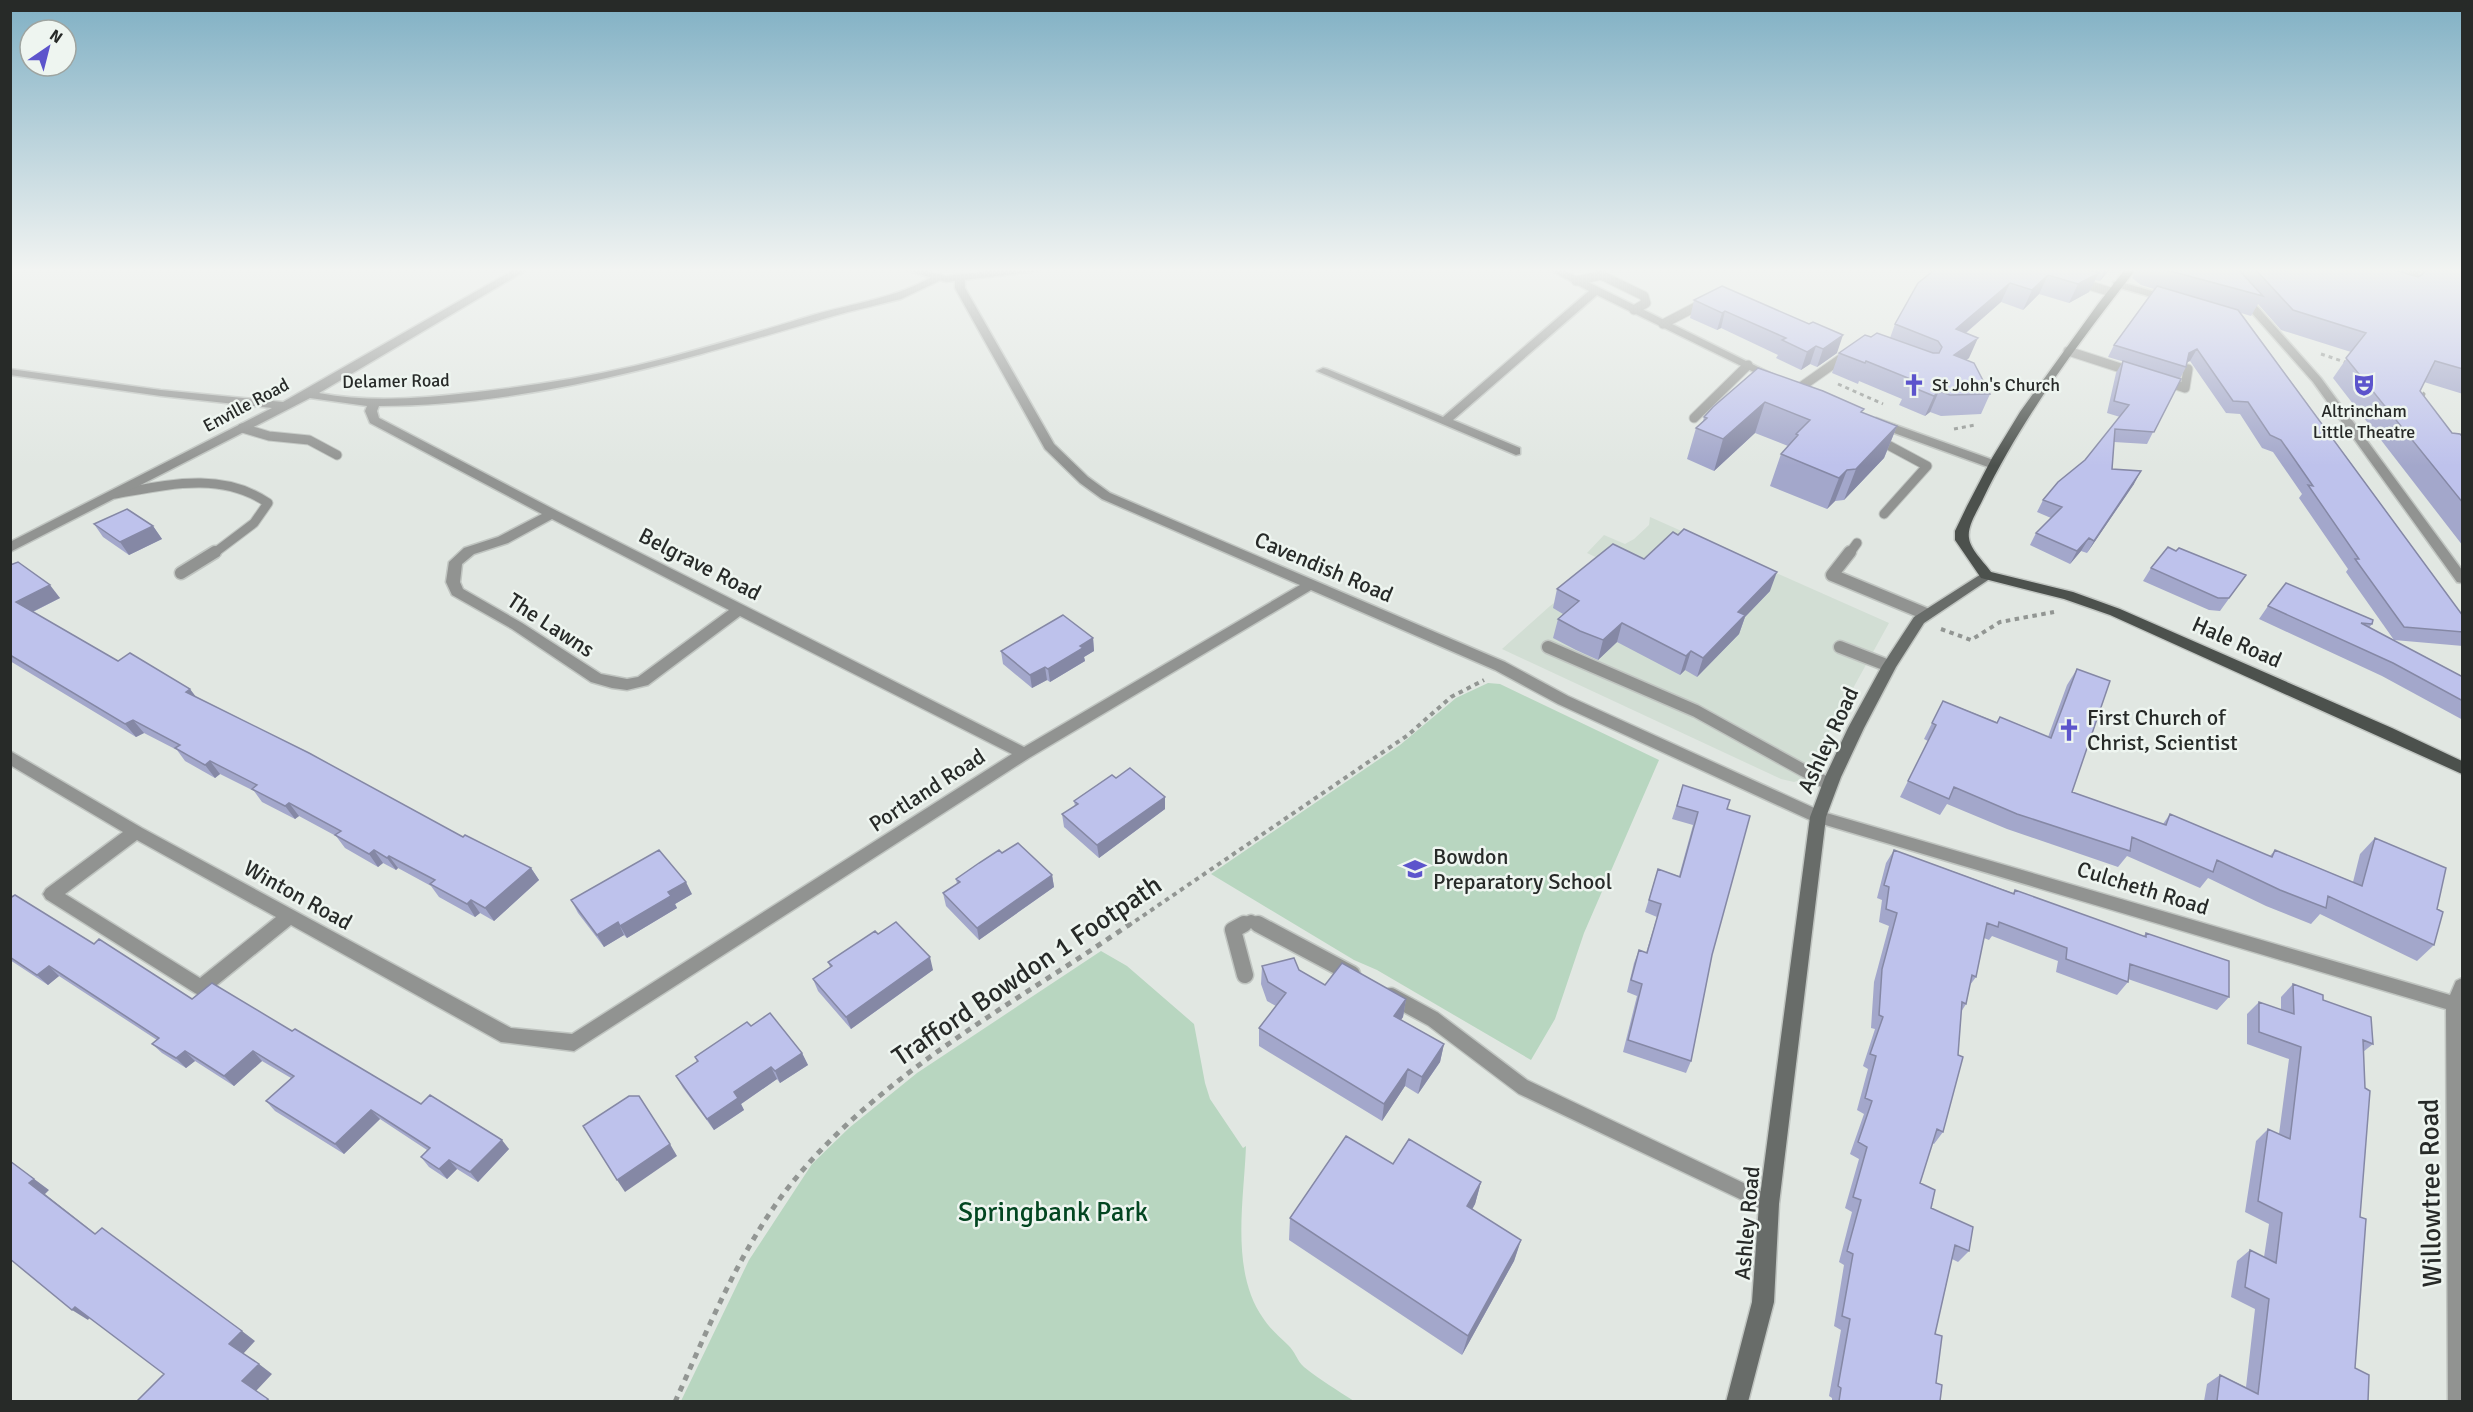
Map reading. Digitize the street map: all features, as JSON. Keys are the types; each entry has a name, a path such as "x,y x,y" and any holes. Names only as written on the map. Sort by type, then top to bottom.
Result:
{"main road":[{"path":"1986,575 1962,540 1962,531 1992,464 2080,334"},
{"name":"Hale Road","path":"1986,575 2084,599 2233,662 2463,768"},
{"name":"Ashley Road","path":"1737,1401 1763,1302 1769,1204 1818,817 1830,784 1888,666 1922,617 1986,575"}],"street":[{"name":"Enville Road","path":"10,548 308,394 412,334"},
{"name":"Delamer Road","path":"308,394 330,399 374,402 429,401 536,388 632,370 759,334"},
{"name":"Cavendish Road","path":"986,334 1049,446 1084,480 1106,496 1500,666 1574,705 1818,817"},
{"path":"1445,422 1546,334"},
{"path":"1684,334 1804,391"},
{"path":"2276,334 2292,350 2463,579"},
{"path":"1323,371 1516,451"},
{"path":"10,372 161,393 285,406"},
{"name":"Belgrave Road","path":"374,402 371,411 374,420 552,514 741,608 1024,754"},
{"path":"1861,416 1992,464"},
{"name":"The Lawns","path":"552,514 503,540 470,551 456,562 453,582 457,592 527,632 588,674 624,685 643,681 741,608"},
{"name":"Portland Road","path":"574,1043 1024,754 1311,584"},
{"name":"Winton Road","path":"10,757 136,832 508,1036 574,1043"},
{"name":"Culcheth Road","path":"1818,817 2459,995"},
{"path":"136,832 52,894 201,988 290,916"},
{"name":"Willowtree Road","path":"2459,995 2461,1225 2459,1401"}],"lane":[{"path":"1804,391 1855,349"},
{"path":"2068,351 2142,375"},
{"path":"1694,418 1739,371 1748,365"},
{"path":"2153,378 2185,388 2188,369"},
{"path":"242,428 269,436 309,440 337,455"},
{"path":"1869,436 1927,466 1884,514"},
{"path":"115,494 216,482 258,493 268,503 266,509 249,527 181,573"},
{"path":"1857,543 1832,575 1922,617"},
{"path":"1548,647 1696,711 1830,784"},
{"path":"1840,647 1888,666"},
{"path":"1245,975 1233,930 1251,921 1433,1019 1523,1087 1769,1204"}],"path":[{"path":"2292,350 2319,354 2351,363"},
{"path":"2409,383 2424,394 2421,401"},
{"path":"1922,617 1971,640 2000,622 2071,611 2084,599"},
{"name":"Trafford Bowdon 1 Footpath","path":"675,1401 730,1285 759,1234 801,1171 830,1141 913,1070 1408,735 1451,697 1484,681 1500,666"}],"shaded area":[{"path":"1650,517 1889,623 1803,779 1794,782 1781,779 1502,649 1550,606 1608,563 1587,553 1604,535 1625,544 1649,525"}],"green space":[{"name":"Bowdon Preparatory School","path":"1488,683 1500,684 1659,760 1584,933 1555,1019 1531,1060 1377,970 1354,960 1211,874 1400,745 1456,698"},
{"name":"Springbank Park","path":"1101,951 1127,966 1194,1024 1210,1099 1243,1148 1246,1146 1241,1235 1246,1279 1253,1299 1266,1322 1290,1347 1304,1367 1354,1401 681,1401 749,1260 812,1164 849,1128 917,1073"}],"building":[{"path":"1777,334 1843,335 1823,349 1816,346 1807,352 1782,340 1786,338"},
{"path":"1880,334 1933,353 1939,353 1942,347 1938,341 1920,334 1968,334 1978,338 1954,355 1974,363 1990,394 1950,395 1939,391 1934,396 1907,385 1913,380 1839,353 1865,335 1871,337"},
{"path":"2122,334 2256,334 2463,616 2463,632 2404,627 2355,559 2359,559 2308,485 2313,486 2281,440 2270,435 2248,402 2233,401 2197,349 2189,353 2186,367 2114,345"},
{"path":"2365,334 2463,334 2463,369 2435,361 2420,391 2452,433 2463,437 2463,503 2346,358"},
{"path":"2123,361 2181,379 2154,432 2115,429 2112,469 2141,471 2094,541 2089,538 2077,551 2036,533 2062,507 2043,500 2058,482 2085,460 2129,405 2114,401"},
{"path":"1758,368 1823,391 1864,409 1861,412 1897,426 1856,469 1847,470 1839,478 1781,454 1810,420 1765,402 1723,439 1696,428 1707,418 1704,417 1713,407"},
{"path":"127,509 153,526 120,542 94,524"},
{"path":"1684,529 1777,572 1738,612 1745,615 1703,658 1691,651 1686,656 1622,623 1603,640 1558,619 1579,601 1557,589 1613,544 1644,559 1673,532 1678,535"},
{"path":"2168,547 2176,551 2179,548 2246,575 2229,598 2218,598 2151,568"},
{"path":"18,562 50,585 16,602 118,661 130,653 190,689 186,692 309,753 463,837 465,835 531,868 485,908 471,900 467,904 430,884 435,880 374,850 369,854 335,835 341,831 289,803 285,806 252,789 257,785 210,761 205,765 175,748 180,745 133,720 125,724 10,655 10,565"},
{"path":"2286,583 2373,620 2372,624 2361,623 2463,677 2463,701 2393,663 2268,606"},
{"path":"1063,615 1093,638 1080,646 1083,648 1048,669 1045,667 1030,675 1001,651"},
{"path":"2077,669 2110,681 2072,792 2166,825 2170,814 2272,857 2275,850 2362,886 2375,838 2446,868 2437,909 2443,912 2434,945 2328,896 2326,908 2280,890 2217,860 2213,872 2132,837 2130,851 2017,814 1954,787 1949,799 1908,781 1936,725 1932,723 1943,701 1997,723 2000,717 2051,738"},
{"path":"1130,768 1165,797 1097,845 1062,814 1078,804 1074,801 1112,775 1116,778"},
{"path":"1683,785 1730,800 1727,809 1750,816 1712,955 1691,1061 1628,1040 1642,984 1631,980 1639,950 1647,953 1661,904 1649,900 1658,869 1680,877 1698,812 1677,806"},
{"path":"1018,843 1052,875 977,928 943,893 960,882 956,879 979,863 999,850 1002,853"},
{"path":"659,850 686,882 668,892 671,896 620,926 618,922 597,935 571,900"},
{"path":"1894,850 2014,894 2015,890 2146,937 2146,933 2229,961 2229,997 2130,964 2128,982 2066,959 2067,948 1999,922 1998,927 1987,923 1976,977 1972,975 1966,1004 1962,1002 1958,1055 1963,1057 1943,1132 1937,1129 1920,1183 1935,1190 1931,1208 1973,1227 1969,1251 1955,1245 1935,1334 1942,1336 1936,1383 1942,1385 1940,1401 1839,1401 1841,1388 1838,1386 1850,1319 1842,1316 1853,1254 1847,1251 1861,1200 1853,1197 1867,1147 1858,1142 1872,1101 1865,1098 1876,1056 1870,1054 1883,1017 1879,1015 1882,969 1897,913 1886,909 1889,887 1884,885"},
{"path":"15,895 94,944 99,939 192,999 212,983 421,1104 430,1095 502,1140 470,1172 449,1160 439,1169 421,1157 430,1148 371,1110 335,1144 266,1101 294,1076 253,1051 224,1076 185,1051 176,1058 152,1044 159,1038 49,966 37,975 10,957 10,898"},
{"path":"896,922 930,957 846,1017 813,979 832,966 828,962 875,931 878,934"},
{"path":"1294,958 1299,970 1325,985 1342,963 1406,999 1394,1016 1444,1044 1422,1077 1408,1069 1384,1104 1259,1028 1286,993 1268,982 1262,966"},
{"path":"2293,984 2323,995 2323,1000 2371,1017 2373,1044 2363,1040 2365,1088 2370,1091 2360,1217 2366,1219 2355,1368 2369,1375 2368,1401 2217,1401 2220,1375 2258,1394 2269,1299 2245,1287 2250,1250 2276,1263 2282,1213 2258,1201 2268,1129 2290,1139 2301,1047 2259,1032 2259,1002 2294,1014"},
{"path":"770,1013 802,1053 775,1071 771,1067 734,1092 738,1098 707,1119 676,1076 698,1061 695,1057 747,1022 751,1026"},
{"path":"629,1096 639,1096 670,1144 617,1180 583,1126"},
{"path":"1346,1136 1393,1164 1409,1139 1481,1182 1467,1206 1521,1240 1468,1336 1290,1218"},
{"path":"10,1161 34,1179 29,1183 95,1234 102,1228 242,1331 229,1344 259,1364 242,1381 268,1399 266,1401 137,1401 164,1374 75,1307 72,1310 10,1259"}],"place":[{"name":"St John's Church","path":"1914,385"},
{"name":"Altrincham Little Theatre","path":"2364,385"},
{"name":"First Church of Christ, Scientist","path":"2069,730"},
{"name":"Bowdon Preparatory School","path":"1415,869"}]}
